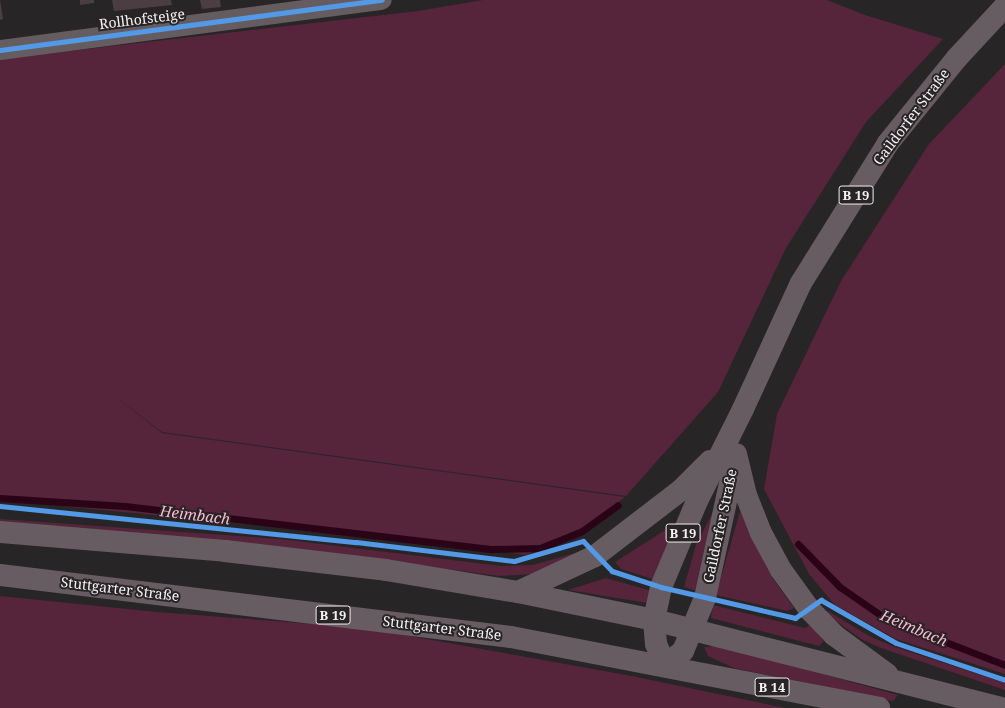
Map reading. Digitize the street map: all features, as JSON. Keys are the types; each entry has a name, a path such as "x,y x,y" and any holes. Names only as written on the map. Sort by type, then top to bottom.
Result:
{"main road":[{"name":"Gaildorfer Straße","path":"729,452 661,587 654,620 656,644 665,665 683,651 694,630 705,598 729,452 743,409 801,283 888,142 956,58 1005,6"},
{"path":"518,592 595,556 729,452"},
{"name":"B 14","path":"729,452 761,533 785,576 810,610 834,634 867,661 902,684"},
{"path":"0,532 225,551 386,570 518,592 654,620"},
{"name":"Stuttgarter Straße","path":"0,575 511,637 665,665 880,708"},
{"name":"B 14","path":"654,620 902,684 1002,708"}],"street":[{"name":"Rollhofsteige","path":"0,50 382,0"}],"shaded area":[{"path":"483,0 827,0 865,15 943,39 866,122 786,248 718,392 626,496 162,432 112,394 162,433 625,497 589,526 526,555 421,541 0,500 0,59 418,11"},
{"path":"1005,64 1005,674 896,639 835,605 809,574 764,489 777,414 841,281 929,144"},
{"path":"743,501 757,547 773,579 794,608 787,611 716,595"},
{"path":"715,508 701,592 684,587 696,545"},
{"path":"0,519 280,539 501,566 533,565 575,553 585,557 533,574 500,576 279,547 0,527"},
{"path":"670,527 676,530 659,581 621,569 615,562"},
{"path":"606,578 652,591 648,603 568,590"},
{"path":"0,596 157,612 365,628 632,676 785,708 0,708"},
{"path":"713,605 805,628 813,623 824,641 819,646 711,618"},
{"path":"828,611 869,636 892,646 1005,683 1005,690 881,648 861,639 825,613"},
{"path":"716,646 898,695 893,701 734,668 708,656 704,647"}],"building":[{"path":"0,0 3,19 0,20"},
{"path":"80,0 94,0 94,3 80,5"},
{"path":"112,0 171,0 172,5 114,11"},
{"path":"200,0 220,0 221,7 202,9"}],"waterway":[{"name":"Heimbach","path":"0,498 125,506 492,549 540,548 582,531 618,505"},
{"name":"Heimbach","path":"798,544 840,587 886,619 1005,665"}],"cycle path":[{"path":"0,50 382,0"},
{"path":"0,506 356,542 514,561 583,541 612,571 661,587 795,618 821,600 896,643 1005,680"}]}
